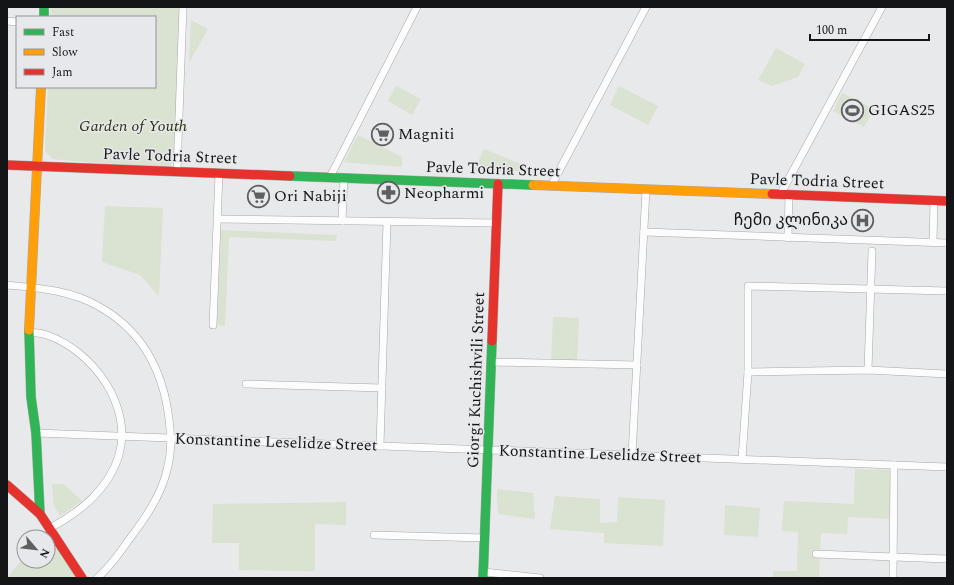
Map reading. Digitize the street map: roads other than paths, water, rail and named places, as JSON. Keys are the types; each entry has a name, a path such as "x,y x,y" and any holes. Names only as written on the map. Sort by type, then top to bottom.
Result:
{"street":[{"path":"177,171 183,7"},
{"path":"330,177 417,7"},
{"path":"551,186 646,7"},
{"path":"788,238 785,195 882,7"},
{"path":"40,514 36,433 31,397 29,332 39,166 41,88"},
{"name":"Pavle Todria Street","path":"7,165 947,201"},
{"path":"213,325 219,173"},
{"path":"342,221 344,178"},
{"name":"Giorgi Kuchishvili Street","path":"484,575 498,184"},
{"path":"632,455 646,190"},
{"path":"933,242 934,201"},
{"path":"218,219 496,223"},
{"path":"380,446 386,222"},
{"path":"644,232 947,243"},
{"path":"868,370 872,251"},
{"path":"7,285 32,287 67,294 97,305 114,316 138,338 153,361 166,395 171,439 167,471 159,492 138,528 109,566 97,578"},
{"path":"742,459 748,372 748,286 947,291"},
{"path":"29,332 47,335 68,346 87,360 108,386 119,417 121,437 119,454 114,466 96,494 68,519 50,528"},
{"path":"491,362 637,365"},
{"path":"748,372 868,370 947,374"},
{"path":"246,384 382,388"},
{"name":"Konstantine Leselidze Street","path":"36,433 947,467"},
{"path":"893,578 894,465"},
{"path":"7,485 40,514 82,578"},
{"path":"374,535 485,538"},
{"path":"816,554 947,559"},
{"path":"484,575 540,578"}],"place":[{"name":"GIGAS25","path":"853,110"},
{"name":"Magniti","path":"383,134"},
{"name":"Neopharmi","path":"389,193"},
{"name":"Ori Nabiji","path":"258,196"},
{"name":"ჩემი კლინიკა","path":"863,220"}],"park label":[{"name":"Garden of Youth","path":"133,126"}]}
